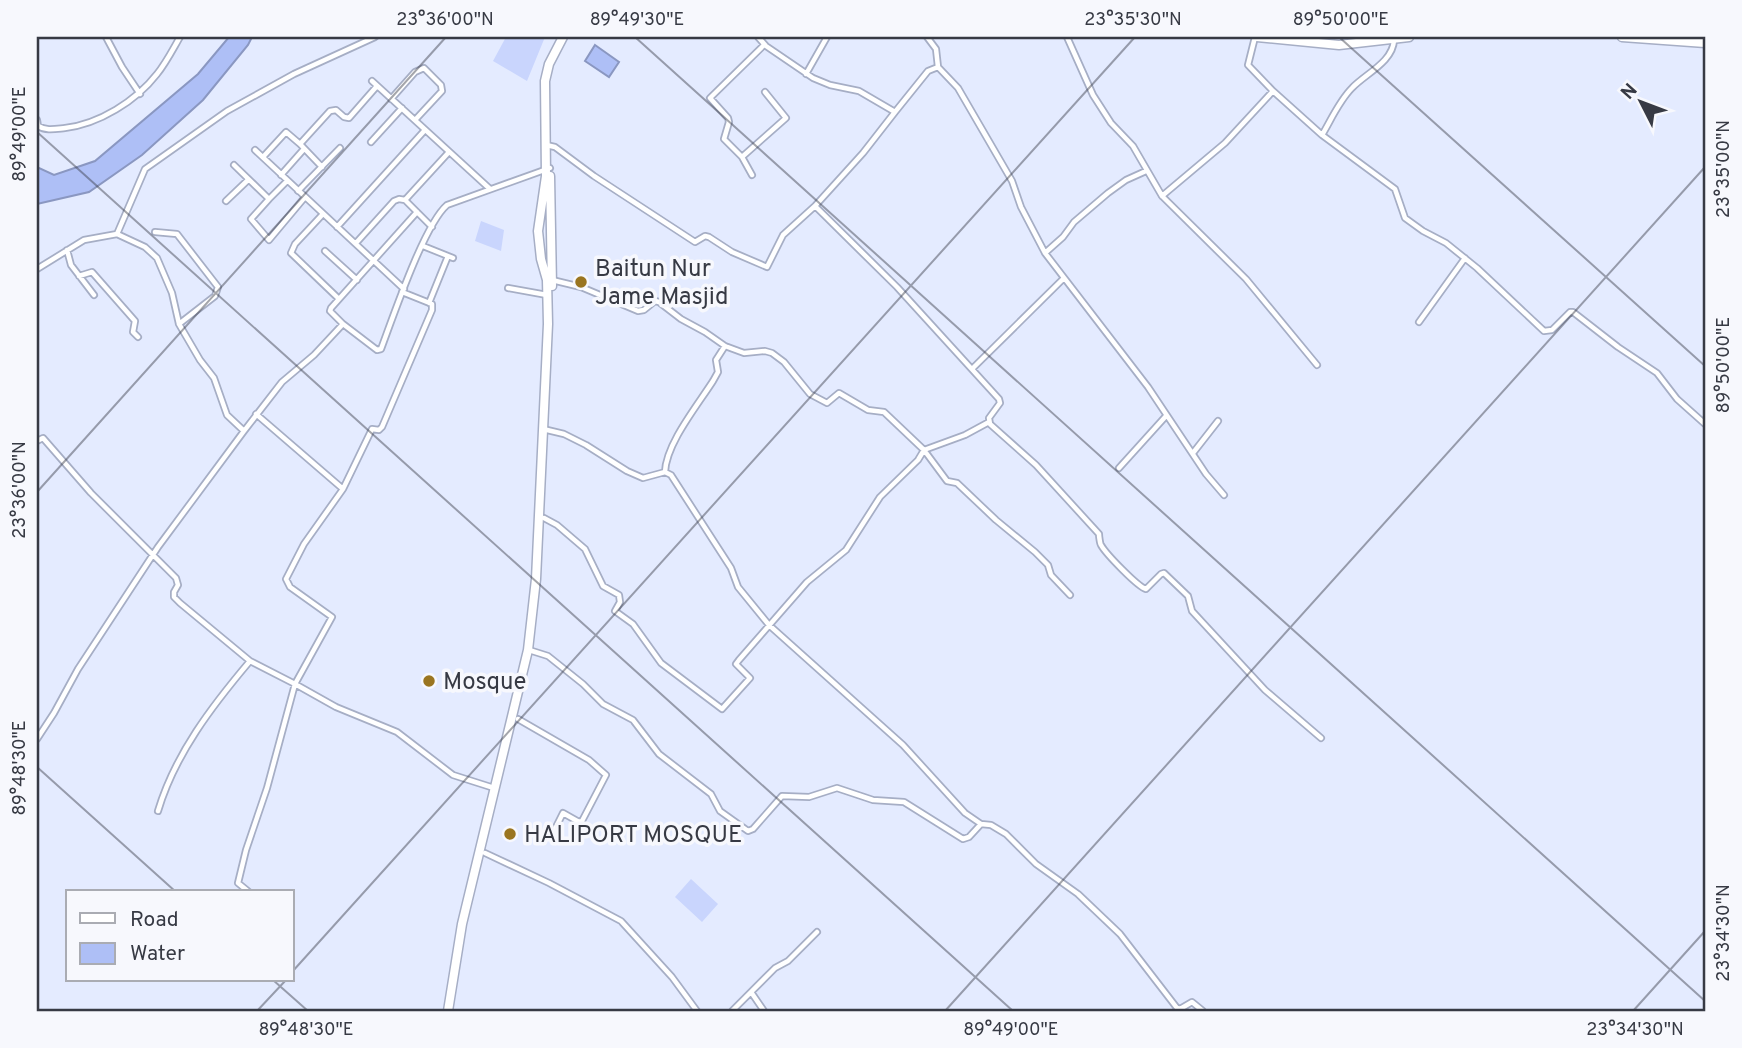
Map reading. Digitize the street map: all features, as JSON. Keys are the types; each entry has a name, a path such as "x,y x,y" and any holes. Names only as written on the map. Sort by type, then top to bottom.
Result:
{"highway":[{"path":"1256,37 1339,45 1408,37"},
{"path":"1304,37 1339,40 1374,37"},
{"path":"1622,37 1705,41"},
{"path":"1688,37 1705,41"},
{"path":"539,579 551,280 545,81 563,38"},
{"path":"548,168 538,231 549,292"},
{"path":"451,1011 455,956 485,848 531,650 544,518 543,480"},
{"path":"485,848 496,789 518,719 523,684"}],"street":[{"path":"106,37 140,94"},
{"path":"37,120 38,126 45,130 86,123 140,94 158,74 180,37"},
{"path":"117,234 145,169 227,111 362,39 375,37"},
{"path":"758,37 764,45 806,74 830,85 859,91 895,112"},
{"path":"806,74 827,37"},
{"path":"927,37 936,49 938,67 958,88 1012,181 1021,207 1045,253 1148,387 1206,474 1224,495"},
{"path":"1067,37 1093,95 1111,123 1133,146 1162,197 1236,268 1317,365"},
{"path":"1256,37 1248,65 1322,135 1395,189 1405,218 1465,258 1544,331 1552,330 1573,312 1657,373 1677,398 1705,424"},
{"path":"1322,135 1352,87 1376,69 1392,50 1394,39"},
{"path":"752,175 742,157 724,139 728,118 710,98 764,45"},
{"path":"548,145 695,242 705,236 709,237 732,252 765,267 769,265 783,236 815,206 863,153 928,71 938,67"},
{"path":"391,99 415,72 424,68 441,85 442,91 415,120"},
{"path":"372,81 489,189"},
{"path":"299,144 330,111 336,110 349,118 377,86"},
{"path":"1162,197 1224,143 1273,91"},
{"path":"742,157 786,118 765,92"},
{"path":"372,142 402,108"},
{"path":"337,227 425,130"},
{"path":"263,157 286,132 322,167"},
{"path":"298,191 340,148"},
{"path":"281,175 304,149"},
{"path":"247,890 238,883 295,684 332,617 290,587 286,579 304,544 343,489 372,429 379,430 382,426 433,306 403,290 255,150"},
{"path":"405,200 449,152"},
{"path":"234,164 269,199"},
{"path":"417,212 330,311 377,349 381,349 403,290 442,210 447,205 548,168"},
{"path":"1045,253 1063,237 1074,222 1108,193 1126,180 1146,171"},
{"path":"226,201 248,180"},
{"path":"287,181 251,219 269,240 304,197"},
{"path":"356,243 396,200 405,200 432,227"},
{"path":"544,518 557,525 585,549 603,586 619,594 621,602 615,611 633,624 661,663 723,708 750,679 736,663 807,582 846,550 880,497 918,460 924,450 965,435 989,422 1001,401 897,287 815,206"},
{"path":"323,214 295,244 291,253 339,299"},
{"path":"155,232 177,234 219,287 215,296 179,324"},
{"path":"37,269 84,240 117,234 145,247 157,258 172,293 179,324 214,378 227,415 244,430"},
{"path":"423,246 451,257 429,303"},
{"path":"67,250 71,265 94,295"},
{"path":"325,251 357,279"},
{"path":"1419,322 1465,258"},
{"path":"79,276 92,272 135,321 133,332 138,337"},
{"path":"972,369 1063,279"},
{"path":"551,280 581,287 638,311 644,310 655,301 659,302 725,346 741,353 772,353 784,362 810,394 827,403 839,393 868,410 884,412 924,450 947,481 957,483 1041,558 1049,566 1051,576 1070,595"},
{"path":"508,288 549,292"},
{"path":"37,739 78,668 153,555 244,430 282,382 314,355 343,324"},
{"path":"665,472 666,457 671,444 718,372 716,360 725,346"},
{"path":"256,414 343,489"},
{"path":"1119,468 1166,416"},
{"path":"1193,453 1218,421"},
{"path":"989,422 1055,484 1099,534 1100,545 1136,584 1146,589 1161,574 1166,575 1188,596 1192,611 1265,690 1321,737"},
{"path":"544,428 586,445 643,478 665,472"},
{"path":"37,441 43,438 91,493 179,581 174,597 205,626 250,661 336,707 397,732 453,775 496,789"},
{"path":"665,472 676,480 731,568 738,587 769,625 856,701 932,775 956,803 981,824 991,825 1006,834 1036,864 1078,894 1119,934 1177,1008 1192,1002 1203,1011"},
{"path":"531,650 548,656 603,704 633,720 659,754 711,794 720,811 748,831 753,829 782,796 809,797 836,788 873,800 904,802 964,839 981,824"},
{"path":"158,811 172,774 192,738 250,661"},
{"path":"518,719 589,760 606,775 582,821 579,822 564,813 552,835"},
{"path":"485,848 621,922 672,977 697,1011"},
{"path":"732,1011 775,968 800,950 817,932"},
{"path":"751,992 764,1011"}],"shaded area":[{"path":"506,37 545,37 527,81 493,61"},
{"path":"481,221 504,230 501,251 475,241"},
{"path":"691,879 718,904 702,922 675,897"}],"water":[{"path":"229,37 252,37 203,100 142,155 89,192 37,204 37,167 54,175 95,161 198,74"},
{"path":"595,45 619,62 609,77 585,61"}],"place":[{"name":"Baitun Nur Jame Masjid","path":"581,282"},
{"name":"Mosque","path":"429,681"},
{"name":"HALIPORT MOSQUE","path":"510,834"}]}
